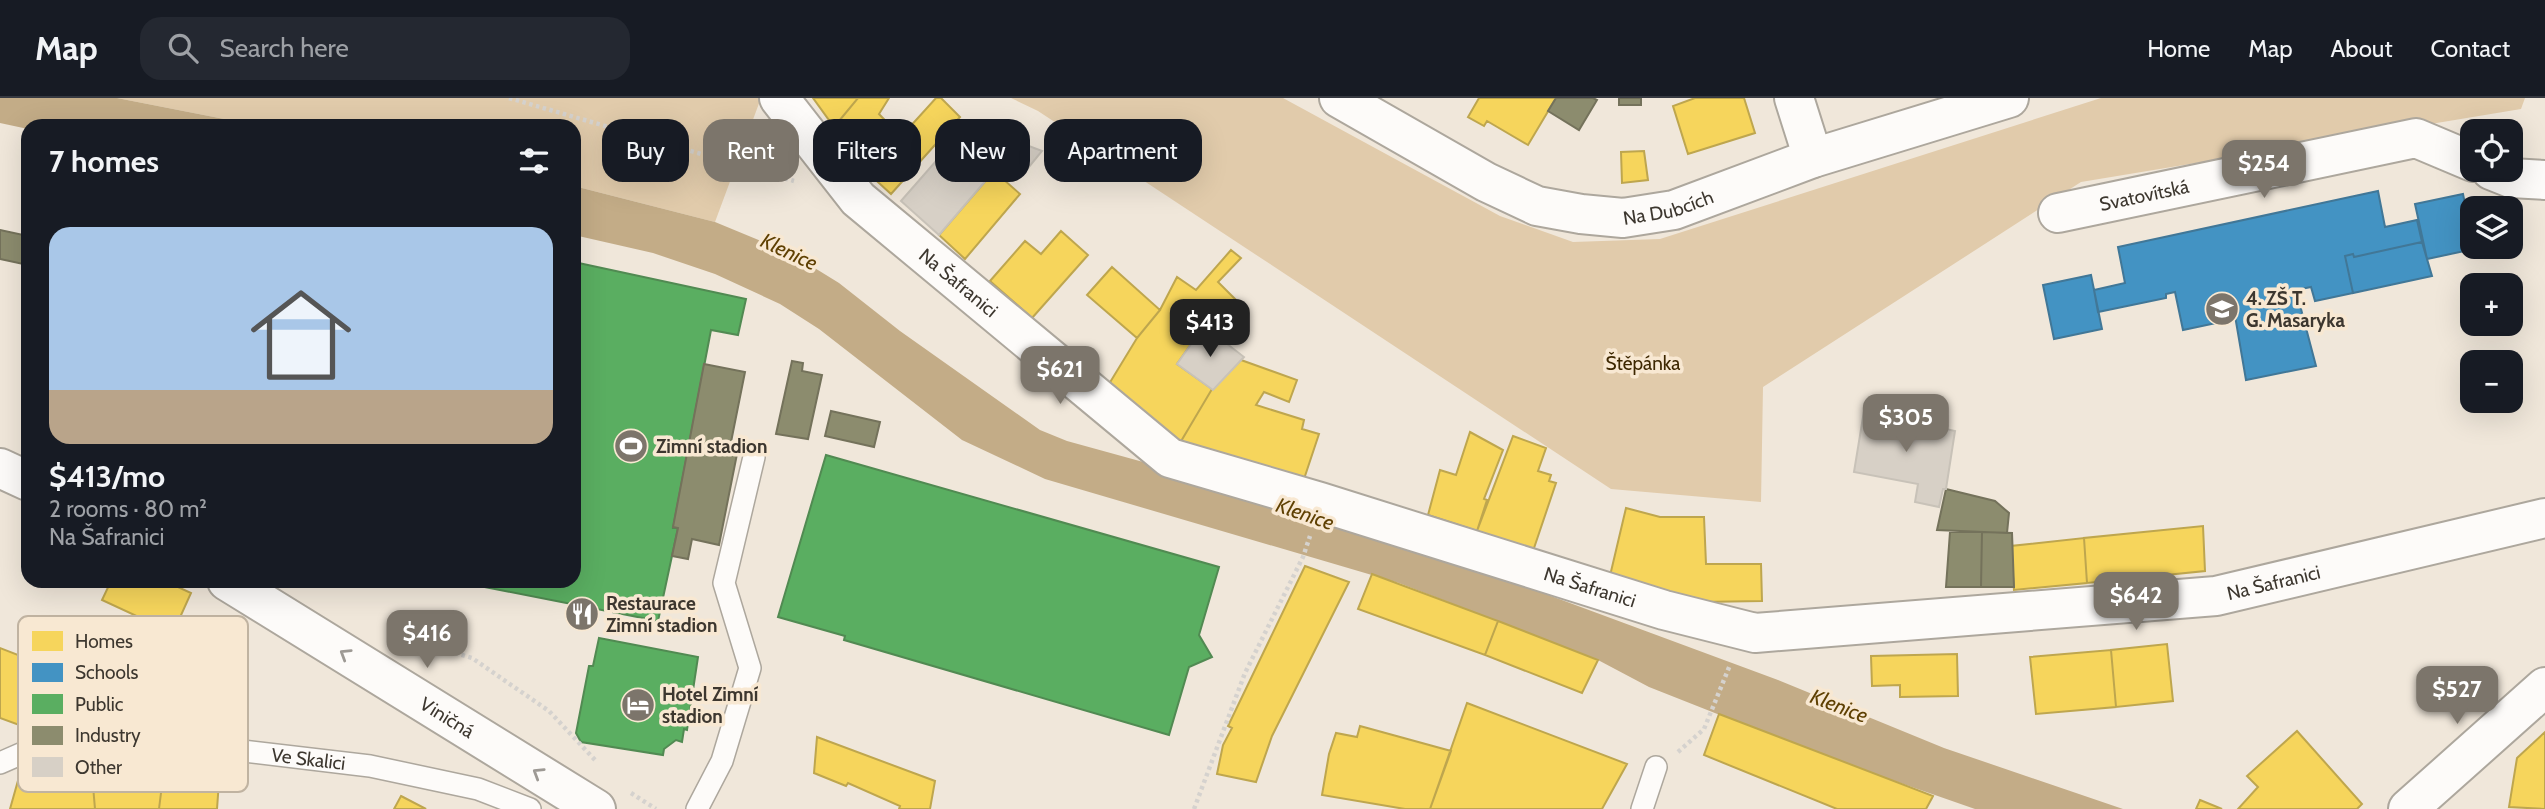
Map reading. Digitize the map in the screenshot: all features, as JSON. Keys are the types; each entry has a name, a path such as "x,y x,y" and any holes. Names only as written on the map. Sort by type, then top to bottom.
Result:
{"street":[{"name":"Na Šafranici","path":"779,98 858,200 1170,458 1664,610 1755,633 2216,596 2545,518"},
{"name":"Na Dubcích","path":"1339,98 1486,182 1537,206 1623,218 1674,210 1813,158 2009,98"},
{"path":"1794,98 1813,158"},
{"name":"Svatovítská","path":"2058,213 2416,138 2460,157"},
{"path":"2523,179 2545,180"},
{"path":"0,468 21,478"},
{"name":"Viničná","path":"239,588 609,797"},
{"path":"2408,809 2545,687"}],"lane":[{"path":"696,809 722,761 750,667 724,583 754,457"},
{"name":"Ve Skalici","path":"248,752 370,766 478,789 530,809"},
{"name":"Ve Skalici","path":"0,763 18,755"},
{"path":"1642,809 1656,766"}],"path":[{"path":"509,98 581,119"},
{"path":"581,119 858,200"},
{"path":"1194,809 1245,673 1303,557"},
{"path":"387,631 399,638 472,658 549,711 603,768"},
{"path":"1656,766 1672,758 1704,729 1732,661"},
{"path":"609,797 640,802 656,809"}],"green space":[{"path":"117,98 761,98 753,119 703,119 703,182 730,182 715,222 581,188 581,119 224,119"},
{"name":"Štěpánka","path":"1011,98 1283,98 1500,216 1573,242 1660,239 2101,98 2525,98 2521,109 2081,182 1763,387 1761,502 1611,489 1146,182 1202,182 1202,119 1050,119"}],"water":[{"path":"0,98 117,98 224,119 21,119 21,128 0,123"},
{"name":"Klenice","path":"581,188 715,222 792,254 839,283 900,331 1040,430 1067,441 1274,498 1448,558 1778,680 1944,748 2123,809 1975,809 1826,757 1649,687 1598,660 1399,583 1045,479 962,440 819,329 780,304 715,274 653,253 581,237"}],"building: Homes":[{"path":"813,98 858,98 841,119 828,119"},
{"path":"858,98 889,98 879,114 884,119 841,119"},
{"path":"936,98 941,98 960,117 935,119 935,145 921,161 921,119 917,119"},
{"path":"1479,98 1556,98 1528,145 1487,121 1484,126 1468,117"},
{"path":"1695,98 1744,98 1755,133 1688,154 1673,106"},
{"path":"1644,151 1648,180 1622,183 1621,152"},
{"path":"878,182 902,182 891,194"},
{"path":"985,182 1006,182 1020,194 965,259 939,235"},
{"path":"1061,231 1088,255 1032,318 990,281 1025,241 1041,254"},
{"path":"1231,250 1241,258 1218,282 1238,302 1231,313 1220,306 1207,321 1223,334 1220,338 1204,326 1177,364 1212,389 1180,443 1109,384 1137,338 1160,310 1177,277 1196,290"},
{"path":"1112,267 1160,310 1137,338 1087,295"},
{"path":"1241,360 1297,380 1289,402 1264,392 1256,405 1304,420 1302,429 1319,434 1304,479 1180,443 1212,389"},
{"path":"1470,432 1503,450 1484,499 1487,500 1477,531 1428,515 1440,470 1456,475"},
{"path":"1513,436 1546,448 1538,471 1551,475 1549,481 1556,483 1533,551 1477,531"},
{"path":"1626,508 1660,517 1704,517 1706,564 1761,564 1762,601 1700,602 1609,580"},
{"path":"2203,526 2205,571 2087,583 2084,538"},
{"path":"2084,538 2087,583 2014,590 2011,546"},
{"path":"1305,566 1349,582 1272,736 1256,782 1217,774 1223,745 1232,728 1228,726"},
{"path":"1372,574 1498,621 1485,655 1358,609"},
{"path":"108,588 180,588 191,593 181,616 136,616 102,600"},
{"path":"1498,621 1598,660 1582,693 1485,655"},
{"path":"2167,644 2173,701 2116,707 2111,650"},
{"path":"0,648 18,655 18,725 0,718"},
{"path":"2111,650 2116,707 2036,714 2030,657"},
{"path":"1957,654 1958,696 1900,697 1900,685 1872,686 1871,656"},
{"path":"1467,703 1627,764 1602,809 1430,809"},
{"path":"1719,714 1933,796 1926,809 1837,809 1704,755"},
{"path":"1360,726 1451,751 1430,809 1405,809 1322,795 1329,754 1336,733 1357,737"},
{"path":"2297,731 2362,804 2357,809 2238,809 2258,787 2247,776"},
{"path":"2545,732 2545,809 2509,807 2517,758"},
{"path":"817,737 935,781 930,809 899,809 900,806 848,783 846,786 814,773"},
{"path":"18,781 18,792 94,792 95,809 10,809"},
{"path":"94,792 161,792 159,809 95,809"},
{"path":"161,792 218,792 217,809 159,809"},
{"path":"401,796 426,809 394,809"},
{"path":"2200,800 2222,809 2196,809"}],"building: Schools":[{"path":"2378,191 2385,227 2417,220 2422,242 2354,257 2353,254 2345,256 2353,293 2315,301 2311,287 2296,290 2316,366 2246,380 2233,304 2218,307 2221,322 2183,330 2175,292 2166,294 2166,298 2098,312 2094,290 2125,283 2118,247"},
{"path":"2463,194 2460,196 2460,252 2427,259 2415,204"},
{"path":"2422,242 2432,276 2353,293 2345,256 2353,254 2354,257"},
{"path":"2091,275 2102,329 2054,339 2043,285"}],"building: Public":[{"name":"Zimní stadion","path":"581,264 746,299 738,335 711,330 673,528 678,528 658,621 490,588 581,588"},
{"path":"826,455 1219,567 1199,635 1212,657 1189,667 1169,735 844,640 845,636 778,617"},
{"path":"599,638 698,657 687,730 684,729 682,742 676,740 664,749 663,755 581,742 576,733 589,666 593,666"}],"building: Industry":[{"path":"1556,98 1597,100 1579,130 1548,111"},
{"path":"1619,98 1641,98 1641,105 1619,105"},
{"path":"0,230 21,234 21,264 0,259"},
{"path":"792,361 803,363 802,371 822,375 808,439 776,434"},
{"path":"704,364 745,372 729,452 737,454 719,545 692,539 688,559 672,556 678,528 673,527"},
{"path":"831,411 880,422 874,447 825,436"},
{"path":"1946,489 1995,501 2009,513 2007,533 1937,530"},
{"path":"1950,532 1982,532 1981,587 1946,587"},
{"path":"1982,532 2012,533 2014,587 1981,587"}],"building: Other":[{"path":"1030,146 1042,151 1030,166"},
{"path":"935,162 935,182 985,182 939,235 901,201 918,182 921,182 921,178"},
{"path":"1204,326 1244,357 1213,390 1177,364"},
{"path":"1864,411 1955,431 1946,489 1943,489 1939,507 1915,502 1918,484 1854,472"}],"place":[{"name":"4. ZŠ T. G. Masaryka","path":"2222,309"},
{"name":"Zimní stadion","path":"631,446"},
{"name":"Restaurace Zimní stadion","path":"582,614"},
{"name":"Hotel Zimní stadion","path":"638,705"}]}
